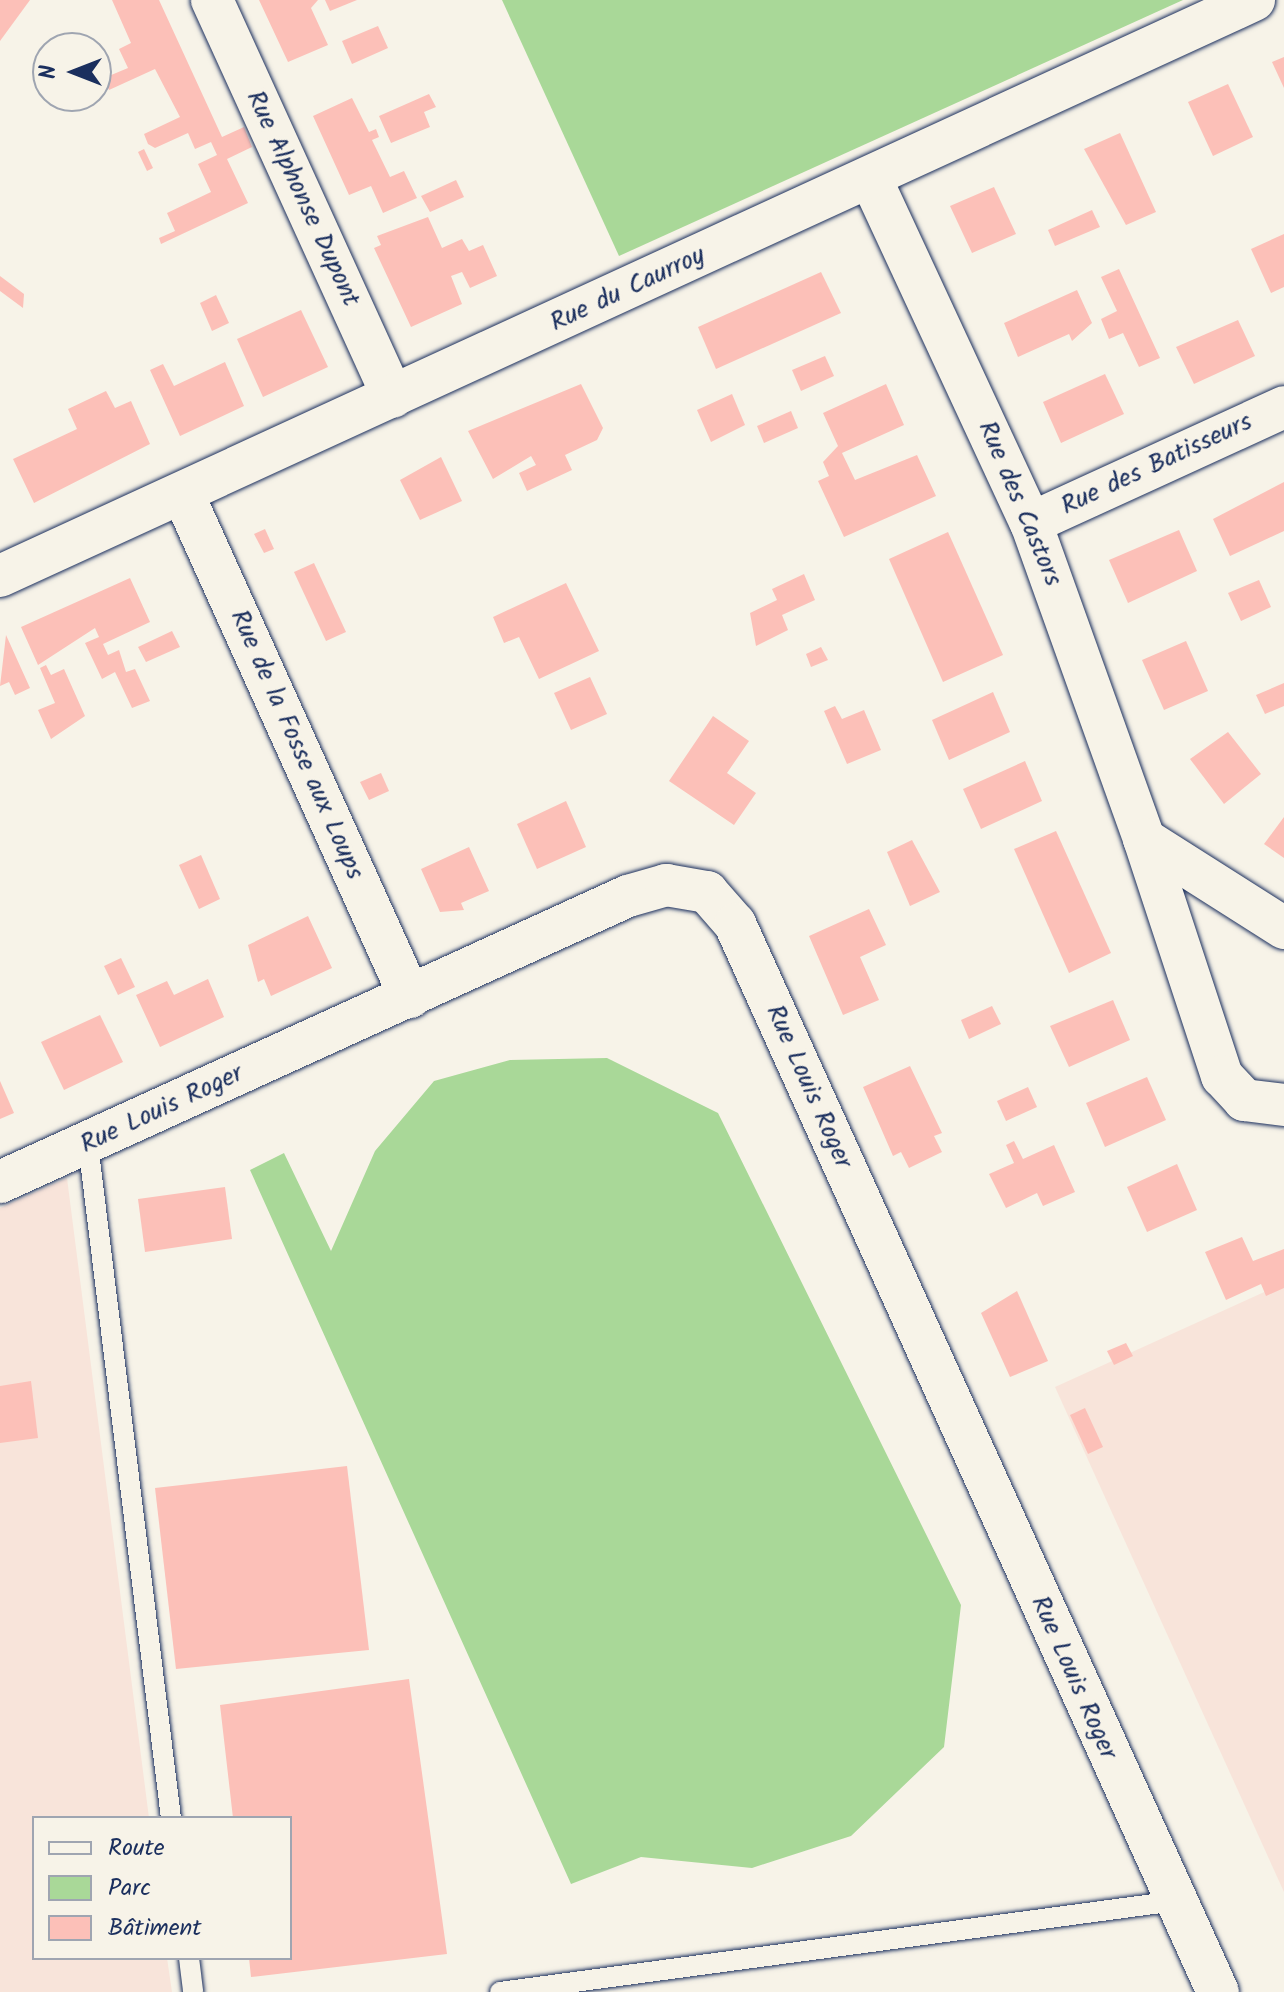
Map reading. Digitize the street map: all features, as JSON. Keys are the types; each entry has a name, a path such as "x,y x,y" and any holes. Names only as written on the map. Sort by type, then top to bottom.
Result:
{"street":[{"name":"Rue Alphonse Dupont","path":"212,0 393,397"},
{"name":"Rue du Caurroy","path":"0,576 871,179 1254,0"},
{"name":"Rue des Castors","path":"871,179 1031,523 1144,839 1222,1076 1244,1100 1284,1105"},
{"name":"Rue des Batisseurs","path":"1031,523 1284,407"},
{"name":"Rue de la Fosse aux Loups","path":"183,494 410,997"},
{"path":"1144,839 1284,928"},
{"name":"Rue Louis Roger","path":"0,1182 647,889 687,885 720,903 1218,1992"}],"lane":[{"path":"88,1144 171,1816"},
{"path":"500,1992 1176,1901"},
{"path":"189,1960 193,1992"}],"shaded area":[{"path":"67,1178 149,1816 32,1816 32,1960 167,1960 172,1992 0,1992 0,1208"},
{"path":"1284,1283 1284,1892 1055,1387"}],"green space":[{"path":"502,0 1183,0 619,256"},
{"path":"607,1058 718,1113 961,1605 944,1747 851,1836 752,1868 641,1857 571,1884 250,1170 284,1153 331,1251 375,1151 434,1081 510,1060"}],"building":[{"path":"0,0 30,0 0,41"},
{"path":"112,0 159,0 222,137 244,127 252,147 227,159 248,203 161,244 159,238 175,231 167,213 211,192 198,164 217,155 211,142 195,149 188,133 155,148 148,144 144,134 180,117 155,69 112,89 112,75 128,68 119,49 131,43"},
{"path":"259,0 318,0 311,8 328,45 288,62"},
{"path":"325,0 357,0 330,11"},
{"path":"378,26 388,48 352,64 342,41"},
{"path":"1284,57 1284,88 1272,62"},
{"path":"1228,84 1253,137 1213,156 1188,102"},
{"path":"429,94 436,107 424,112 430,127 391,143 379,116"},
{"path":"352,98 369,132 376,129 379,137 372,140 390,177 404,171 417,198 383,213 371,186 349,195 313,116"},
{"path":"1120,133 1156,212 1126,225 1084,149"},
{"path":"144,149 153,168 147,171 138,152"},
{"path":"456,180 464,197 430,212 421,196"},
{"path":"994,187 1016,234 972,253 950,206"},
{"path":"1092,210 1100,227 1055,246 1048,230"},
{"path":"428,217 442,248 462,239 469,251 483,245 497,276 470,288 462,272 451,276 462,304 411,327 374,248 381,245 377,236"},
{"path":"1284,234 1284,287 1271,293 1251,249"},
{"path":"1119,269 1160,358 1139,367 1123,333 1109,339 1101,319 1117,311 1101,277"},
{"path":"821,272 841,313 716,369 698,327"},
{"path":"0,276 24,294 23,308 0,291"},
{"path":"1077,290 1092,323 1072,341 1069,334 1018,357 1004,323"},
{"path":"216,295 229,323 212,331 200,303"},
{"path":"301,310 328,367 263,397 237,339"},
{"path":"1238,320 1255,356 1194,384 1176,347"},
{"path":"825,356 834,376 801,391 792,370"},
{"path":"225,362 244,406 180,436 150,370 163,364 174,386"},
{"path":"1105,374 1124,414 1061,443 1043,402"},
{"path":"581,384 603,428 597,440 565,455 572,470 527,491 519,473 536,465 531,456 493,479 468,431"},
{"path":"886,384 904,425 842,453 855,480 917,455 936,496 844,537 818,481 829,476 823,462 838,446 823,413"},
{"path":"106,391 115,408 131,401 150,444 34,503 13,459 77,429 68,409"},
{"path":"732,394 745,425 711,442 697,410"},
{"path":"791,411 798,428 764,443 757,426"},
{"path":"441,457 462,501 420,520 400,480"},
{"path":"1284,482 1284,531 1230,556 1213,519"},
{"path":"265,529 274,549 264,553 254,534"},
{"path":"1179,530 1197,571 1128,603 1109,560"},
{"path":"948,532 1003,655 943,682 889,559"},
{"path":"314,563 346,632 326,641 294,572"},
{"path":"804,574 815,600 782,615 788,630 756,646 750,613 777,600 772,589"},
{"path":"130,578 150,622 103,644 108,655 119,650 126,672 135,669 150,701 132,708 115,672 102,679 85,643 99,637 95,628 38,665 21,627"},
{"path":"1259,580 1271,607 1241,621 1228,593"},
{"path":"566,583 599,651 539,679 519,637 504,643 493,617"},
{"path":"172,631 180,647 146,662 138,647"},
{"path":"6,635 30,688 15,695 9,682 0,686"},
{"path":"1186,641 1208,691 1164,710 1142,660"},
{"path":"821,647 828,660 811,667 806,654"},
{"path":"46,665 51,675 64,669 85,716 51,739 38,710 55,703 40,668"},
{"path":"590,677 607,714 571,730 554,693"},
{"path":"1284,683 1284,706 1265,714 1256,695"},
{"path":"993,692 1010,732 949,760 932,720"},
{"path":"835,706 842,719 864,710 881,750 847,764 824,711"},
{"path":"713,716 749,741 727,773 756,793 734,825 669,781"},
{"path":"1228,732 1261,774 1224,804 1190,759"},
{"path":"1025,761 1042,801 981,829 963,789"},
{"path":"381,773 389,791 369,800 360,782"},
{"path":"566,801 586,847 537,869 517,824"},
{"path":"1284,817 1284,858 1264,844"},
{"path":"1056,831 1111,953 1069,973 1014,849"},
{"path":"912,840 940,892 910,906 887,852"},
{"path":"469,847 489,891 461,903 464,910 440,912 421,869"},
{"path":"201,855 220,899 199,909 179,865"},
{"path":"869,909 886,945 860,957 879,1000 843,1015 809,936"},
{"path":"308,916 332,968 271,996 264,979 258,982 248,945"},
{"path":"121,958 135,987 118,995 104,966"},
{"path":"208,979 224,1017 160,1047 136,995 167,981 174,995"},
{"path":"1113,1000 1130,1040 1069,1067 1050,1026"},
{"path":"992,1006 1001,1024 969,1039 961,1020"},
{"path":"100,1015 123,1062 64,1090 41,1042"},
{"path":"910,1066 942,1133 934,1136 942,1152 909,1168 901,1152 893,1156 863,1087"},
{"path":"1147,1077 1166,1120 1105,1147 1086,1103"},
{"path":"0,1081 14,1113 0,1119"},
{"path":"1028,1087 1037,1107 1006,1121 997,1101"},
{"path":"1014,1141 1023,1159 1054,1145 1075,1192 1043,1206 1037,1193 1006,1208 989,1174 1014,1163 1006,1145"},
{"path":"1177,1164 1197,1210 1147,1232 1127,1187"},
{"path":"225,1187 232,1239 145,1252 138,1199"},
{"path":"1242,1237 1253,1261 1284,1249 1284,1288 1266,1296 1261,1284 1226,1300 1205,1252"},
{"path":"1017,1291 1048,1361 1010,1377 981,1313"},
{"path":"1126,1343 1133,1356 1114,1365 1107,1351"},
{"path":"31,1381 38,1438 0,1443 0,1386"},
{"path":"1085,1408 1103,1447 1088,1454 1070,1415"},
{"path":"347,1466 369,1650 176,1669 155,1488"},
{"path":"409,1679 447,1954 251,1977 249,1960 292,1960 292,1816 233,1816 220,1705"}]}
